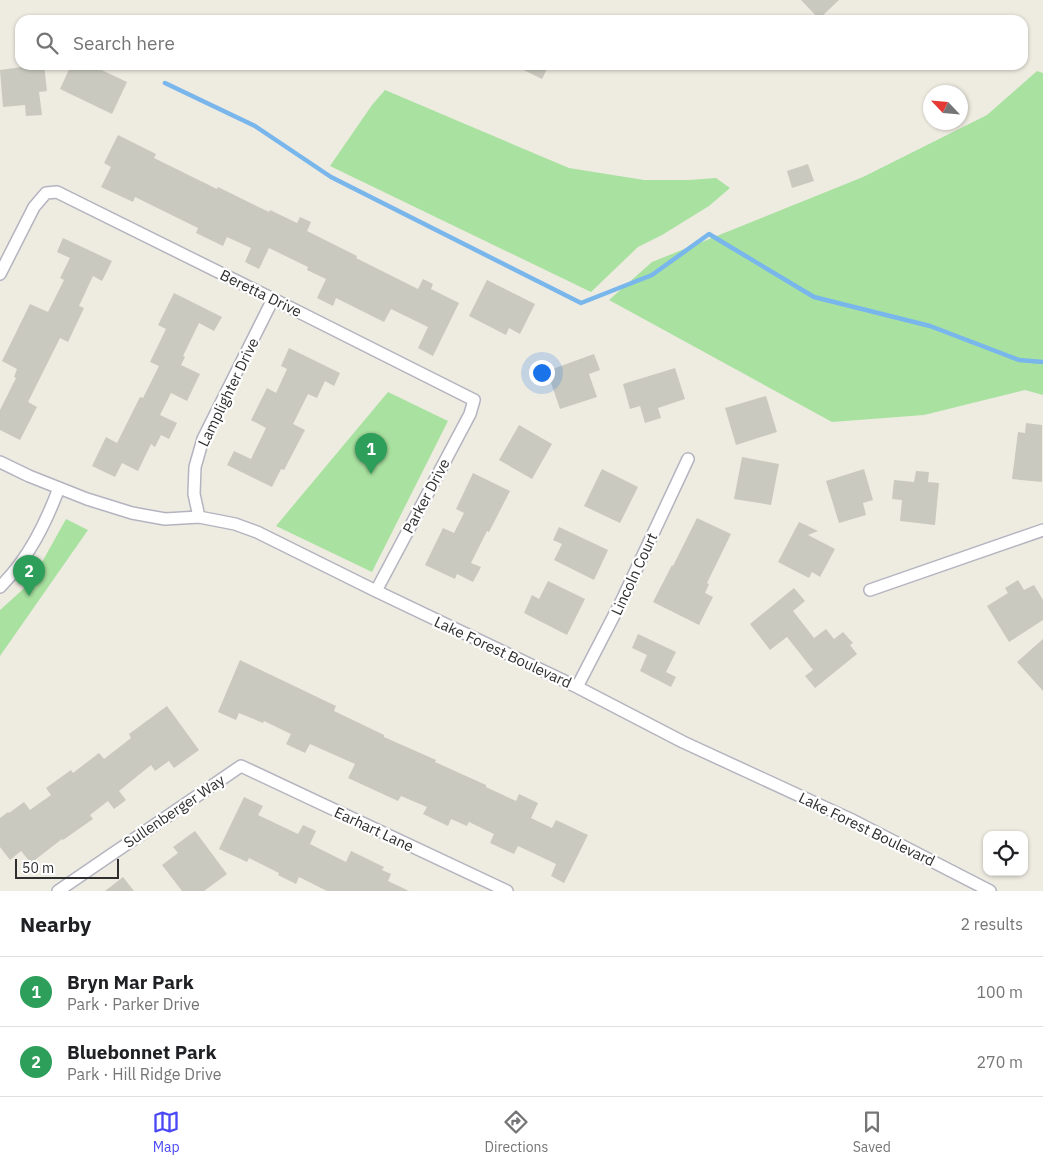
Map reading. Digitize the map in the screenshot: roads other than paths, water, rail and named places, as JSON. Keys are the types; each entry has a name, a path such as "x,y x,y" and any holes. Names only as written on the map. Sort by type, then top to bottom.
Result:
{"street":[{"name":"Beretta Drive","path":"0,274 34,208 46,193 57,192 273,298 474,400"},
{"name":"Lamplighter Drive","path":"199,517 194,494 195,467 202,439 273,298"},
{"name":"Parker Drive","path":"376,591 470,414 474,400"},
{"name":"Lincoln Court","path":"577,687 622,600 688,459"},
{"name":"Lake Forest Boulevard","path":"0,462 29,476 87,499 132,512 165,519 199,517 235,524 257,532 577,687 684,742 850,820 990,891"},
{"path":"0,587 27,557 51,510 59,488"},
{"path":"870,590 1043,530"},
{"name":"Sullenberger Way","path":"58,891 240,766"},
{"name":"Earhart Lane","path":"240,766 507,891"}],"waterway":[{"path":"165,83 255,126 331,177 581,303 652,275 709,234 814,297 930,326 1019,360 1043,362"}],"place":[{"name":"Bryn Mar Park","path":"371,474"},
{"name":"Bluebonnet Park","path":"29,596"}]}
